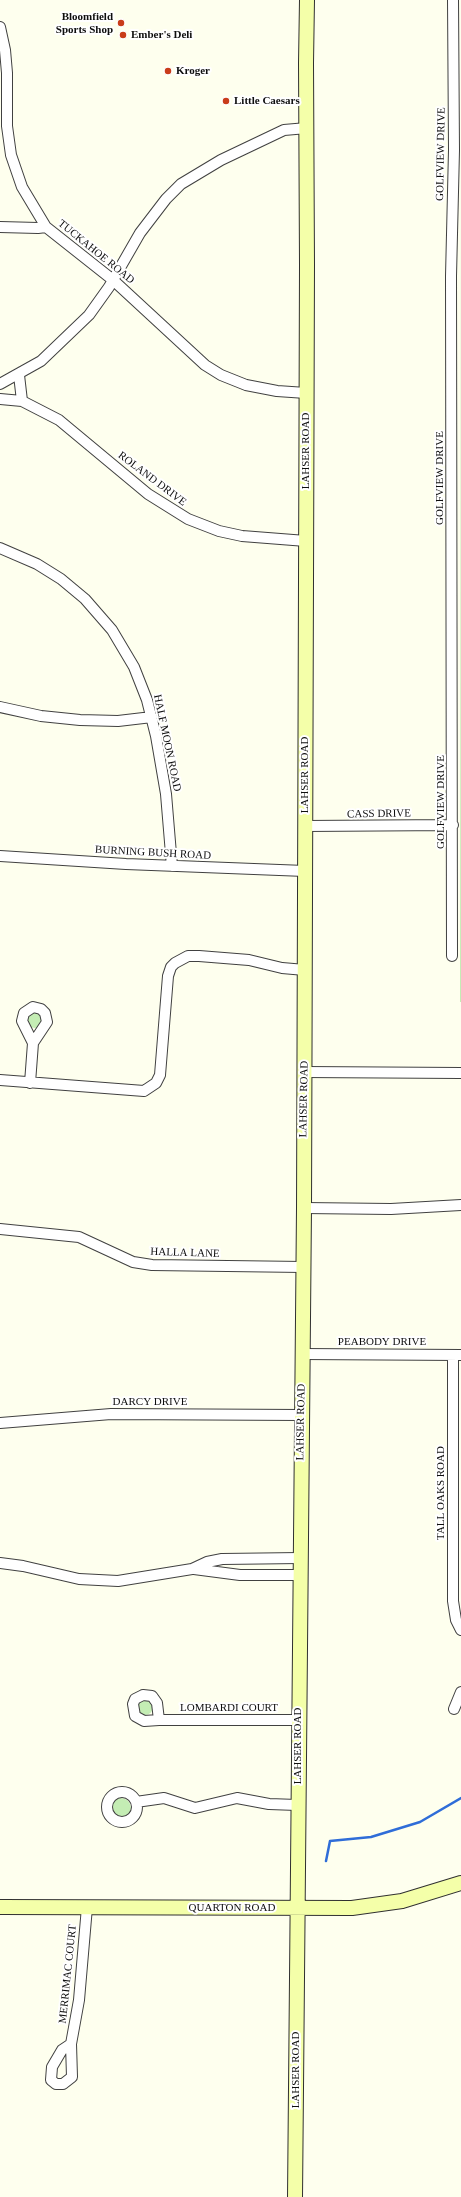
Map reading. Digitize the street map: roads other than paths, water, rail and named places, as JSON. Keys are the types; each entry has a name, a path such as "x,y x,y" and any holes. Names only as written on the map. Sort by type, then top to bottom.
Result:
{"street":[{"name":"LAHSER ROAD","path":"294,2197 306,871 307,0"},
{"name":"GOLFVIEW DRIVE","path":"452,956 451,276 454,150 453,0"},
{"name":"TUCKAHOE ROAD","path":"0,27 5,50 7,73 8,134 11,155 22,187 46,226 113,280 191,354 221,375 235,382 259,388 306,393"},
{"path":"0,384 20,375 41,361 70,335 89,315 113,280 140,233 166,199 181,184 221,160 284,130 307,128"},
{"path":"0,227 38,228 46,226"},
{"path":"20,375 22,401"},
{"name":"ROLAND DRIVE","path":"0,399 22,401 58,420 148,494 188,519 219,531 242,536 306,541"},
{"name":"HALF MOON ROAD","path":"0,548 23,556 51,572 70,586 99,614 134,667 152,718 166,794 172,866"},
{"path":"0,707 41,716 80,720 118,721 152,718"},
{"name":"CASS DRIVE","path":"305,826 453,825"},
{"name":"BURNING BUSH ROAD","path":"0,856 172,866 306,871"},
{"path":"0,1080 138,1091 152,1088 156,1083 161,1068 168,976 171,967 181,958 212,956 305,970"},
{"path":"30,1082 33,1042"},
{"path":"304,1072 461,1073"},
{"path":"304,1208 392,1209 461,1205"},
{"name":"HALLA LANE","path":"0,1229 79,1237 128,1260 152,1265 303,1267"},
{"name":"PEABODY DRIVE","path":"302,1354 457,1355"},
{"name":"TALL OAKS ROAD","path":"457,1355 453,1601 456,1620 461,1630"},
{"name":"DARCY DRIVE","path":"0,1423 111,1414 301,1415"},
{"path":"0,1563 23,1566 74,1579 106,1581 132,1580 192,1569 207,1562 222,1559 300,1558"},
{"path":"192,1569 240,1575 300,1575"},
{"path":"454,1709 461,1692"},
{"name":"LOMBARDI COURT","path":"159,1720 298,1720"},
{"path":"136,1802 164,1798 195,1808 237,1798 269,1804 298,1805"},
{"name":"QUARTON ROAD","path":"0,1907 345,1908 379,1905 426,1895 461,1883"},
{"name":"MERRIMAC COURT","path":"71,2044 79,2000 87,1907"}],"waterway":[{"path":"326,1861 330,1841 371,1837 420,1822 461,1798"}],"place":[{"name":"Bloomfield Sports Shop","path":"121,23"},
{"name":"Ember's Deli","path":"123,35"},
{"name":"Kroger","path":"168,71"},
{"name":"Little Caesars","path":"226,101"}]}
